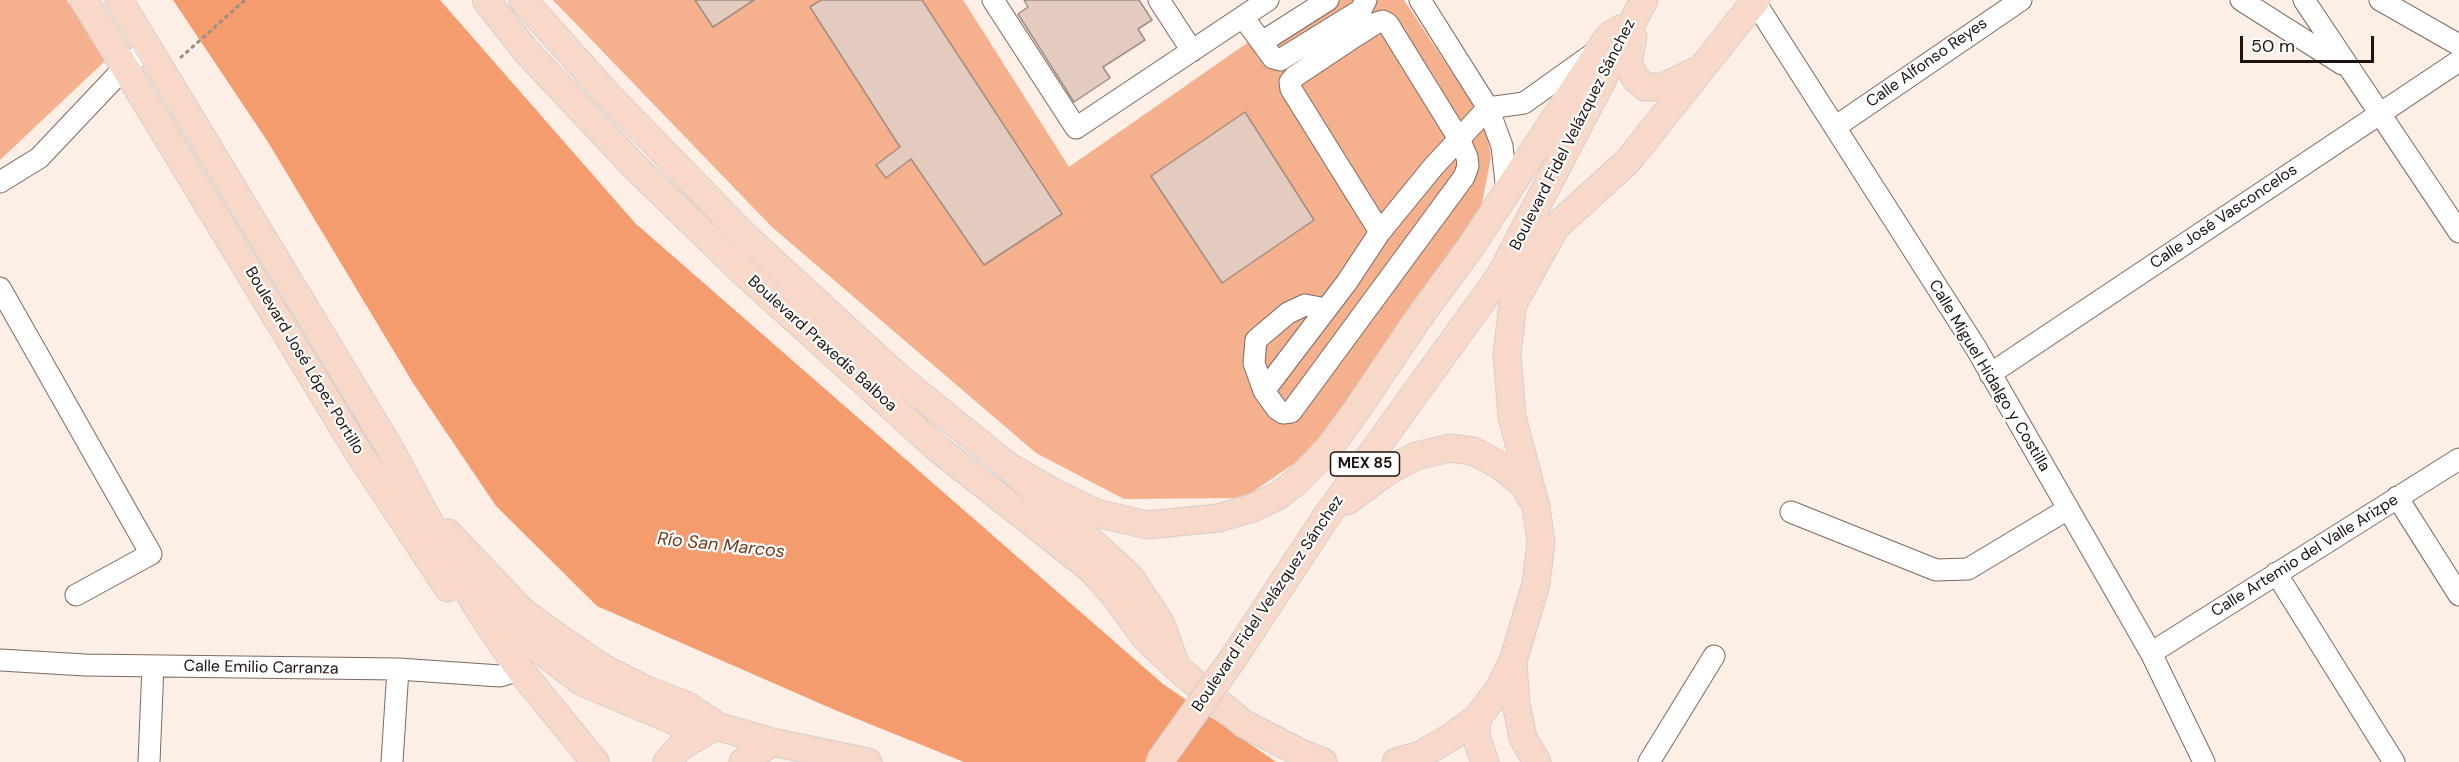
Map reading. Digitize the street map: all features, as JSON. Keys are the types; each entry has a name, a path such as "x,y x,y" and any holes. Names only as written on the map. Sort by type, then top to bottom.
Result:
{"main road":[{"name":"Boulevard José López Portillo","path":"84,0 377,482 403,490"},
{"name":"Boulevard José López Portillo","path":"119,0 403,490 443,581 516,672 595,762"},
{"name":"Boulevard Praxedis Balboa","path":"486,0 526,51 648,179 742,271 937,448 1091,569 1115,596 1144,636 1176,667 1244,724 1323,762"},
{"name":"Boulevard Praxedis Balboa","path":"523,0 606,93 748,239 898,377 1008,466 1130,577 1160,622 1176,667"},
{"name":"Boulevard Fidel Velázquez Sánchez","path":"1159,762 1232,660 1326,517 1503,271 1644,0"},
{"name":"Boulevard Fidel Velázquez Sánchez","path":"1503,271 1554,230 1628,161 1755,1"},
{"path":"1008,466 1096,513 1147,525 1218,518 1252,508 1278,496 1298,480 1329,448 1354,414 1507,192 1609,36 1620,29 1629,29 1633,37 1628,62 1635,78 1645,87 1663,87 1702,68"},
{"path":"648,179 669,158"},
{"path":"1396,762 1420,755 1477,718 1498,691 1513,661 1536,584 1541,542 1536,507 1512,417 1507,354 1513,304 1554,230"},
{"path":"1326,517 1386,472 1416,456 1450,448 1473,451 1501,466 1525,486 1536,507"},
{"path":"403,490 455,570 524,638 582,682 677,722 716,726 772,742 868,762"},
{"path":"403,490 522,611 603,668 646,690 686,705 716,726"},
{"name":"Boulevard José López Portillo","path":"455,570 516,672"},
{"path":"1513,661 1516,703 1523,738 1537,762"},
{"path":"1477,718 1476,737 1485,762"},
{"path":"668,762 681,746 716,726"},
{"path":"743,762 772,742"}],"street":[{"path":"993,0 1076,128 1268,0"},
{"path":"1159,0 1192,51"},
{"path":"1262,42 1328,0"},
{"path":"1243,17 1274,57 1280,60 1361,10 1366,0"},
{"path":"1420,0 1488,108 1502,146 1507,192"},
{"name":"Calle Alfonso Reyes","path":"1835,127 2020,0"},
{"path":"2241,0 2349,69"},
{"path":"2304,0 2459,232"},
{"path":"2380,0 2459,45"},
{"name":"Calle Miguel Hidalgo y Costilla","path":"1755,1 1976,348 2151,653 2204,762"},
{"path":"1326,309 1305,305 1288,313 1256,340 1254,363 1264,391 1277,409 1284,413 1291,412 1464,177 1468,166 1467,157 1459,139 1388,24 1383,21 1377,22 1294,77 1290,82 1291,89 1380,232"},
{"path":"1264,391 1380,232 1488,108 1524,104 1601,47"},
{"path":"0,182 39,158 125,67 148,48"},
{"name":"Calle José Vasconcelos","path":"1990,374 2459,61"},
{"path":"0,288 152,554 76,595"},
{"name":"Calle Artemio del Valle Arizpe","path":"2151,653 2459,459"},
{"path":"2397,497 2459,595"},
{"path":"1791,512 1936,570 1968,569 2067,509"},
{"path":"2277,573 2394,762"},
{"path":"1649,762 1714,656"},
{"name":"Calle Emilio Carranza","path":"0,660 85,665 399,669 500,676 516,672"},
{"path":"149,762 153,666"},
{"path":"392,762 399,669"}],"path":[{"path":"176,62 245,0"}],"shaded area":[{"path":"0,0 67,0 105,61 0,160"},
{"path":"553,0 963,0 1069,167 1309,0 1404,0 1486,124 1491,157 1480,213 1385,362 1305,456 1244,498 1124,499 1036,453 772,227"}],"water":[{"name":"Río San Marcos","path":"173,0 440,0 635,223 1163,684 1276,762 964,762 835,710 597,606 496,506 413,383 268,142"}],"building":[{"path":"695,0 754,0 713,27"},
{"path":"821,0 922,0 1062,214 984,265 911,159 886,178 876,165 900,147 810,7"},
{"path":"1024,0 1139,0 1152,20 1138,29 1145,40 1103,67 1110,78 1074,102 1018,14 1028,7"},
{"path":"1245,112 1314,220 1222,283 1151,176"}]}
